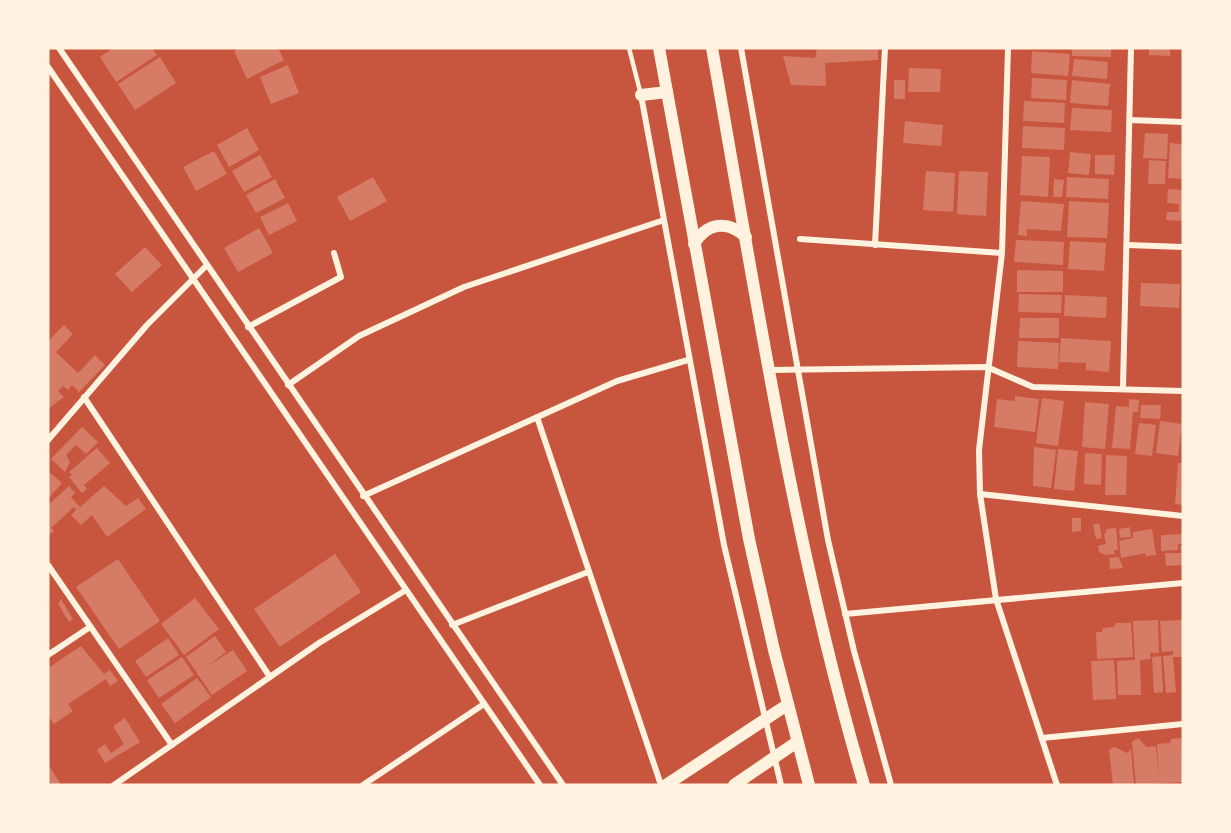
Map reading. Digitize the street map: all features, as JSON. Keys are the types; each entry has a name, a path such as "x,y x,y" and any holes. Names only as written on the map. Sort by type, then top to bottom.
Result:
{"main road":[{"path":"659,48 742,506 787,705 809,785"},
{"path":"711,48 770,370 817,609 864,785"},
{"path":"641,95 667,92"},
{"path":"694,244 700,235 718,225 738,230 746,237"},
{"path":"666,785 787,705"},
{"path":"734,785 797,742"}],"street":[{"path":"59,48 363,496 564,785"},
{"path":"741,48 828,540 844,614 891,785"},
{"path":"875,245 885,48"},
{"path":"1008,48 1002,253 979,450 980,494 996,599 1057,785"},
{"path":"1123,388 1131,48"},
{"path":"48,67 540,785"},
{"path":"641,95 688,360 724,545 781,785"},
{"path":"1130,120 1183,122"},
{"path":"288,385 359,336 464,287 664,220"},
{"path":"800,239 1002,253"},
{"path":"1128,245 1183,247"},
{"path":"248,327 342,277 334,253"},
{"path":"48,440 147,325 206,266"},
{"path":"363,496 617,381 688,360"},
{"path":"770,370 987,367 1033,387 1183,391"},
{"path":"84,397 270,677"},
{"path":"537,417 661,785"},
{"path":"980,494 1183,516"},
{"path":"48,565 172,745"},
{"path":"452,625 588,572"},
{"path":"844,614 1183,583"},
{"path":"114,785 270,677 406,590"},
{"path":"48,655 90,627"},
{"path":"363,785 484,704"},
{"path":"1042,738 1183,724"}],"lane":[{"path":"629,48 641,95"}],"building":[{"path":"113,48 152,48 157,55 116,82 100,57"},
{"path":"240,48 278,48 284,60 247,79 234,51"},
{"path":"878,48 878,60 825,63 826,86 791,85 783,56 815,58 817,49"},
{"path":"1072,48 1111,48 1111,57 1072,56"},
{"path":"1149,48 1170,48 1170,56 1149,55"},
{"path":"1032,51 1070,54 1068,76 1031,73"},
{"path":"160,57 176,83 135,110 118,84"},
{"path":"1074,59 1108,62 1107,79 1072,76"},
{"path":"288,65 299,93 271,104 260,77"},
{"path":"909,68 941,69 940,92 908,92"},
{"path":"1032,78 1067,80 1066,100 1031,98"},
{"path":"894,80 905,80 905,99 894,99"},
{"path":"1072,80 1110,84 1108,106 1070,103"},
{"path":"1024,101 1065,103 1064,123 1023,121"},
{"path":"1072,108 1112,110 1111,132 1070,130"},
{"path":"905,121 943,125 941,146 903,143"},
{"path":"1023,126 1065,128 1064,150 1022,148"},
{"path":"247,128 259,150 229,167 217,145"},
{"path":"1145,133 1168,134 1167,159 1143,158"},
{"path":"1170,143 1183,144 1183,179 1168,178"},
{"path":"214,151 227,174 196,191 183,167"},
{"path":"1070,152 1091,154 1089,175 1068,173"},
{"path":"260,155 272,177 244,192 232,171"},
{"path":"1095,155 1115,155 1114,175 1095,174"},
{"path":"1022,156 1050,157 1048,197 1020,195"},
{"path":"1149,160 1166,161 1165,184 1148,184"},
{"path":"926,171 955,173 953,212 923,210"},
{"path":"959,171 988,172 986,216 957,214"},
{"path":"373,177 387,201 350,221 337,197"},
{"path":"1067,177 1109,179 1108,199 1066,197"},
{"path":"275,179 285,198 256,213 246,195"},
{"path":"1054,179 1064,180 1062,197 1053,197"},
{"path":"1168,189 1183,190 1183,221 1166,220 1167,212 1179,212 1179,204 1167,203"},
{"path":"1021,201 1064,204 1061,231 1027,229 1027,236 1018,235"},
{"path":"1069,201 1109,203 1107,238 1067,237"},
{"path":"288,203 297,221 269,235 260,217"},
{"path":"259,228 273,253 238,272 224,248"},
{"path":"1016,240 1064,242 1063,265 1014,262"},
{"path":"1070,241 1106,243 1104,271 1068,269"},
{"path":"145,247 162,265 132,292 115,274"},
{"path":"1017,270 1063,271 1063,292 1017,292"},
{"path":"1141,283 1180,284 1179,308 1140,306"},
{"path":"1019,294 1062,295 1061,313 1018,312"},
{"path":"1065,295 1107,297 1106,318 1064,316"},
{"path":"1020,318 1059,318 1059,338 1019,338"},
{"path":"64,325 73,334 56,352 78,373 95,355 105,365 79,392 72,385 68,390 63,386 58,391 64,397 48,409 48,341"},
{"path":"1061,338 1111,341 1109,372 1086,370 1086,363 1059,362"},
{"path":"1018,341 1059,343 1058,369 1017,367"},
{"path":"1015,396 1039,399 1035,432 994,427 997,399 1015,401"},
{"path":"1042,398 1064,401 1058,446 1036,443"},
{"path":"1129,399 1139,400 1138,412 1133,412 1130,449 1112,448 1116,406 1129,407"},
{"path":"1085,402 1109,404 1105,449 1082,447"},
{"path":"1141,405 1161,405 1160,419 1140,418"},
{"path":"1160,421 1182,424 1178,456 1156,453"},
{"path":"1139,423 1156,425 1152,456 1135,454"},
{"path":"82,427 98,442 86,454 76,445 66,455 70,462 65,472 51,459"},
{"path":"1034,447 1056,450 1051,488 1033,486"},
{"path":"97,448 110,463 84,485 87,489 82,493 69,477 72,475 69,472"},
{"path":"1058,449 1078,451 1074,491 1054,489"},
{"path":"1085,453 1102,454 1101,485 1084,484"},
{"path":"1106,455 1127,456 1126,495 1105,495"},
{"path":"1178,463 1183,463 1183,505 1175,504"},
{"path":"48,471 62,483 48,499"},
{"path":"69,486 75,493 71,497 80,507 104,486 126,506 138,498 146,509 107,537 92,515 81,525 71,515 76,510 74,507 51,528 54,531 48,536 48,505"},
{"path":"1072,518 1081,518 1081,531 1072,532"},
{"path":"1099,523 1102,538 1096,539 1093,525"},
{"path":"1130,527 1131,537 1120,538 1119,529"},
{"path":"1116,528 1118,550 1114,550 1115,554 1105,555 1099,552 1098,546 1106,544 1104,535 1107,529"},
{"path":"1152,529 1156,555 1146,556 1145,553 1121,558 1119,541 1133,538 1133,532"},
{"path":"1183,534 1183,543 1178,544 1178,550 1161,551 1161,535"},
{"path":"1180,546 1183,546 1183,565 1166,566 1165,553 1181,553"},
{"path":"335,554 361,592 280,647 254,609"},
{"path":"1119,557 1123,568 1110,569 1109,558"},
{"path":"118,559 160,621 119,649 76,587"},
{"path":"195,598 219,629 184,655 161,624"},
{"path":"61,599 73,619 69,622 58,604"},
{"path":"1158,620 1159,653 1150,653 1151,659 1140,660 1141,695 1118,695 1117,661 1135,660 1133,621"},
{"path":"1183,620 1183,657 1173,657 1176,692 1166,693 1163,656 1173,655 1173,651 1162,652 1160,621"},
{"path":"1116,623 1131,623 1133,657 1097,659 1096,632 1102,632 1103,628 1114,627"},
{"path":"215,636 226,652 208,666 233,650 247,671 212,695 186,657"},
{"path":"168,638 179,655 146,677 135,661"},
{"path":"81,646 104,674 110,670 118,681 110,686 106,679 68,704 73,711 54,724 48,716 48,668"},
{"path":"1161,656 1163,692 1154,693 1152,657"},
{"path":"182,657 194,675 159,698 147,680"},
{"path":"1114,660 1116,699 1093,700 1091,661"},
{"path":"197,678 211,697 175,723 161,704"},
{"path":"125,718 140,742 105,763 97,750 105,744 111,753 124,744 113,726"},
{"path":"1138,738 1147,747 1156,746 1159,779 1157,744 1170,743 1171,739 1181,738 1183,782 1136,785 1132,742"},
{"path":"1114,747 1127,753 1131,749 1134,785 1113,785 1109,750"},
{"path":"48,764 60,783 58,785 48,785"}]}
